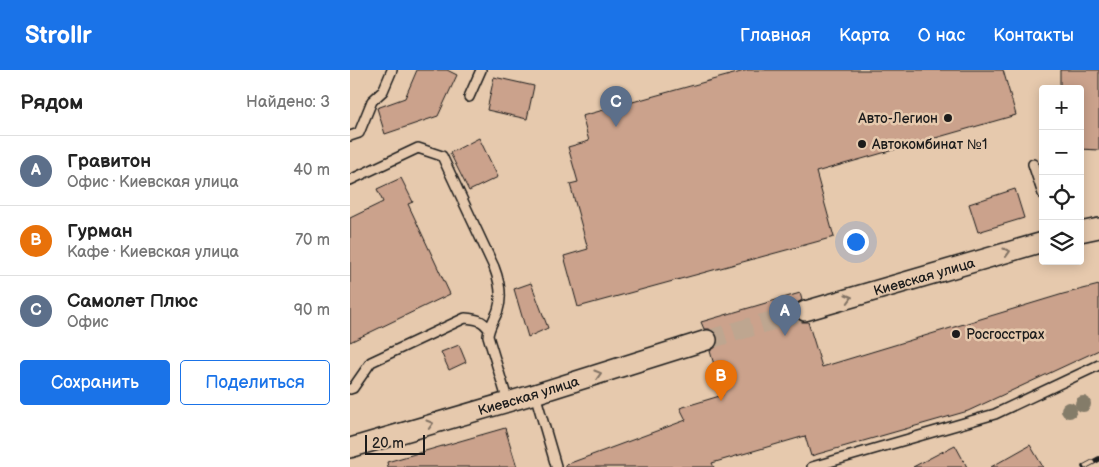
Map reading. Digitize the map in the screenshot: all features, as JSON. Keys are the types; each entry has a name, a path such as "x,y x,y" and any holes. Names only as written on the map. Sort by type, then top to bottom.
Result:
{"street":[{"path":"1084,231 1099,228"},
{"name":"Киевская улица","path":"805,311 1039,243"},
{"name":"Киевская улица","path":"350,448 535,394 707,340"}],"lane":[{"path":"350,136 359,133 372,100 383,91 392,70"},
{"path":"469,97 481,70"},
{"path":"350,180 418,148 442,156 494,266 499,281 500,298 498,309 488,336 508,402"},
{"path":"1033,164 1039,182"},
{"path":"350,389 354,388 371,362 465,318 477,319 483,322 489,329"},
{"path":"812,467 995,414 1099,365"},
{"path":"535,394 556,466"}],"building":[{"path":"417,70 447,70 457,75 438,116 385,134 377,108 405,98"},
{"path":"748,70 1003,70 1016,115 816,172 834,237 578,307 564,256 588,249 570,184 578,182 568,147 589,141 582,116"},
{"path":"1060,70 1099,70 1099,150 1084,149 1084,85 1060,85"},
{"path":"494,77 534,86 527,119 487,110"},
{"path":"479,138 498,177 469,191 450,153"},
{"path":"401,178 413,202 408,204 450,294 350,342 350,218 383,202 377,189"},
{"path":"1015,189 1024,218 978,232 969,204"},
{"path":"531,283 548,328 528,337 514,289"},
{"path":"1099,285 1099,350 968,411 811,456 805,436 712,463 714,467 566,467 565,465 686,420 680,408 723,395 710,351 716,347 718,337 714,331 704,329 701,322 800,293 802,300 794,308 794,315 802,322 808,322 822,367 1063,294"},
{"path":"459,345 466,362 449,370 441,352"},
{"path":"505,428 517,467 388,467 387,462"},
{"path":"955,445 967,467 913,467"},
{"path":"1030,445 1043,467 991,467"}],"tunnel":[{"path":"707,340 805,311"}],"railway":[{"path":"1084,467 1099,459"}],"place":[{"name":"Авто-Легион","path":"948,118"},
{"name":"Самолет Плюс","path":"616,127"},
{"name":"Автокомбинат №1","path":"862,144"},
{"name":"Росгосстрах","path":"956,334"},
{"name":"Гравитон","path":"785,336"},
{"name":"Гурман","path":"721,401"}]}
